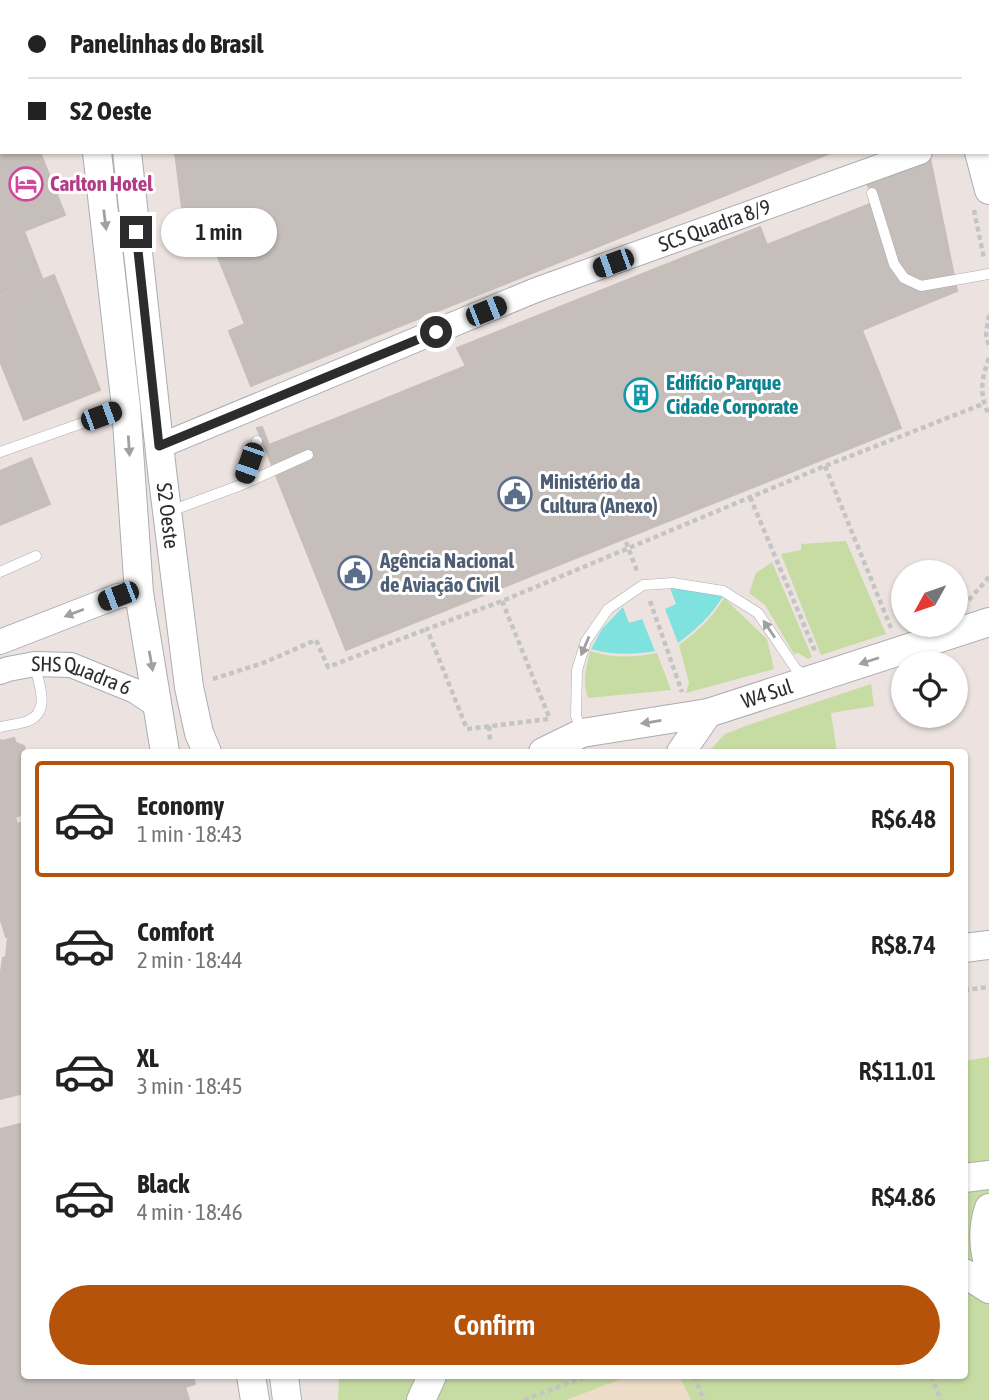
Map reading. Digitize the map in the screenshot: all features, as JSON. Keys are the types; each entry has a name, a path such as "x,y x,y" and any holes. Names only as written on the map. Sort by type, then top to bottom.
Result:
{"main road":[{"name":"S2 Oeste","path":"97,154 126,407 139,593 166,749"},
{"name":"S2 Oeste","path":"127,154 189,687 199,733 206,749"},
{"path":"979,154 980,194"},
{"path":"139,593 150,596 161,605 186,659"},
{"name":"W4 Sul","path":"549,749 582,733 697,706 816,671 981,616"},
{"path":"682,749 697,706"},
{"path":"968,948 989,945"},
{"path":"968,1178 989,1175"},
{"path":"989,1208 984,1249 989,1267"},
{"path":"968,1276 989,1289"},
{"path":"252,1379 255,1400"},
{"path":"284,1379 287,1400"},
{"path":"421,1400 431,1379"}],"street":[{"name":"SCS Quadra 8/9","path":"159,446 536,290 914,154"},
{"path":"0,642 118,596 139,593"},
{"name":"SHS Quadra 6","path":"0,673 35,664 71,665 135,691 159,707"}],"lane":[{"path":"872,193 894,264 904,278 921,286 988,274"},
{"path":"0,452 126,407"},
{"path":"241,485 257,442"},
{"path":"168,512 241,485 309,455"},
{"path":"0,572 36,556"},
{"path":"582,733 576,716 577,670 586,641 608,609 643,585 673,583 723,591 758,613 796,669 816,671"},
{"path":"0,727 28,721 38,714 43,706 35,664"}],"path":[{"path":"980,194 988,274"},
{"path":"989,315 986,334 989,346"},
{"path":"989,358 982,386 983,404 989,415"},
{"path":"825,466 896,639"},
{"path":"750,497 816,671"},
{"path":"626,542 697,706"},
{"path":"981,616 989,577"},
{"path":"502,601 550,719"},
{"path":"189,687 263,663 316,640 328,667 427,629"},
{"path":"489,726 490,740"},
{"path":"968,990 989,987"},
{"path":"524,1400 579,1379"},
{"path":"695,1379 704,1400"},
{"path":"932,1379 941,1400"},
{"path":"542,1393 549,1400"}],"green space":[{"path":"846,541 886,634 821,655 781,554 801,550 801,544"},
{"path":"772,562 812,657 808,659 798,653 794,654 765,605 749,593 756,573"},
{"path":"724,598 767,639 774,669 686,693 689,683 679,645 704,624"},
{"path":"590,651 623,656 657,653 671,690 588,698 585,680"},
{"path":"871,684 874,706 831,713 837,749 711,749 725,734"},
{"path":"989,1057 989,1400 338,1400 339,1379 968,1379 968,1060"}],"sand":[{"path":"621,1379 680,1379 691,1400 566,1400"}],"water":[{"path":"685,587 723,596 703,622 678,643 665,609 676,604 670,588"},
{"path":"623,607 629,623 642,619 655,651 623,654 591,649 602,629"}],"building":[{"name":"Carlton Hotel","path":"0,154 41,154 65,215 24,231 42,278 0,295"},
{"path":"175,154 828,154 251,386 229,331 245,324 199,210 183,216"},
{"name":"Edifício Parque Cidade Corporate","path":"930,158 957,291 862,330 901,428 346,650 257,428 262,427 269,445 365,407 466,366 457,348 760,227 767,245 875,202 867,183"},
{"path":"54,275 100,390 24,420 0,361 0,297"},
{"path":"31,458 50,504 0,525 0,471"},
{"path":"14,738 16,743 25,749 21,749 21,815 15,817 17,824 21,823 21,1094 0,1099 0,978 8,937 0,917 0,740"},
{"path":"21,1124 21,1379 194,1379 195,1384 185,1387 189,1400 0,1400 0,1129"},
{"path":"0,1198 21,1254 21,1317 0,1325"}],"place":[{"name":"Carlton Hotel","path":"26,184"},
{"name":"Edifício Parque Cidade Corporate","path":"641,395"},
{"name":"Ministério da Cultura (Anexo)","path":"515,494"},
{"name":"Agência Nacional de Aviação Civil","path":"355,573"}],"route":[{"path":"136,232 159,446 436,332"}]}
